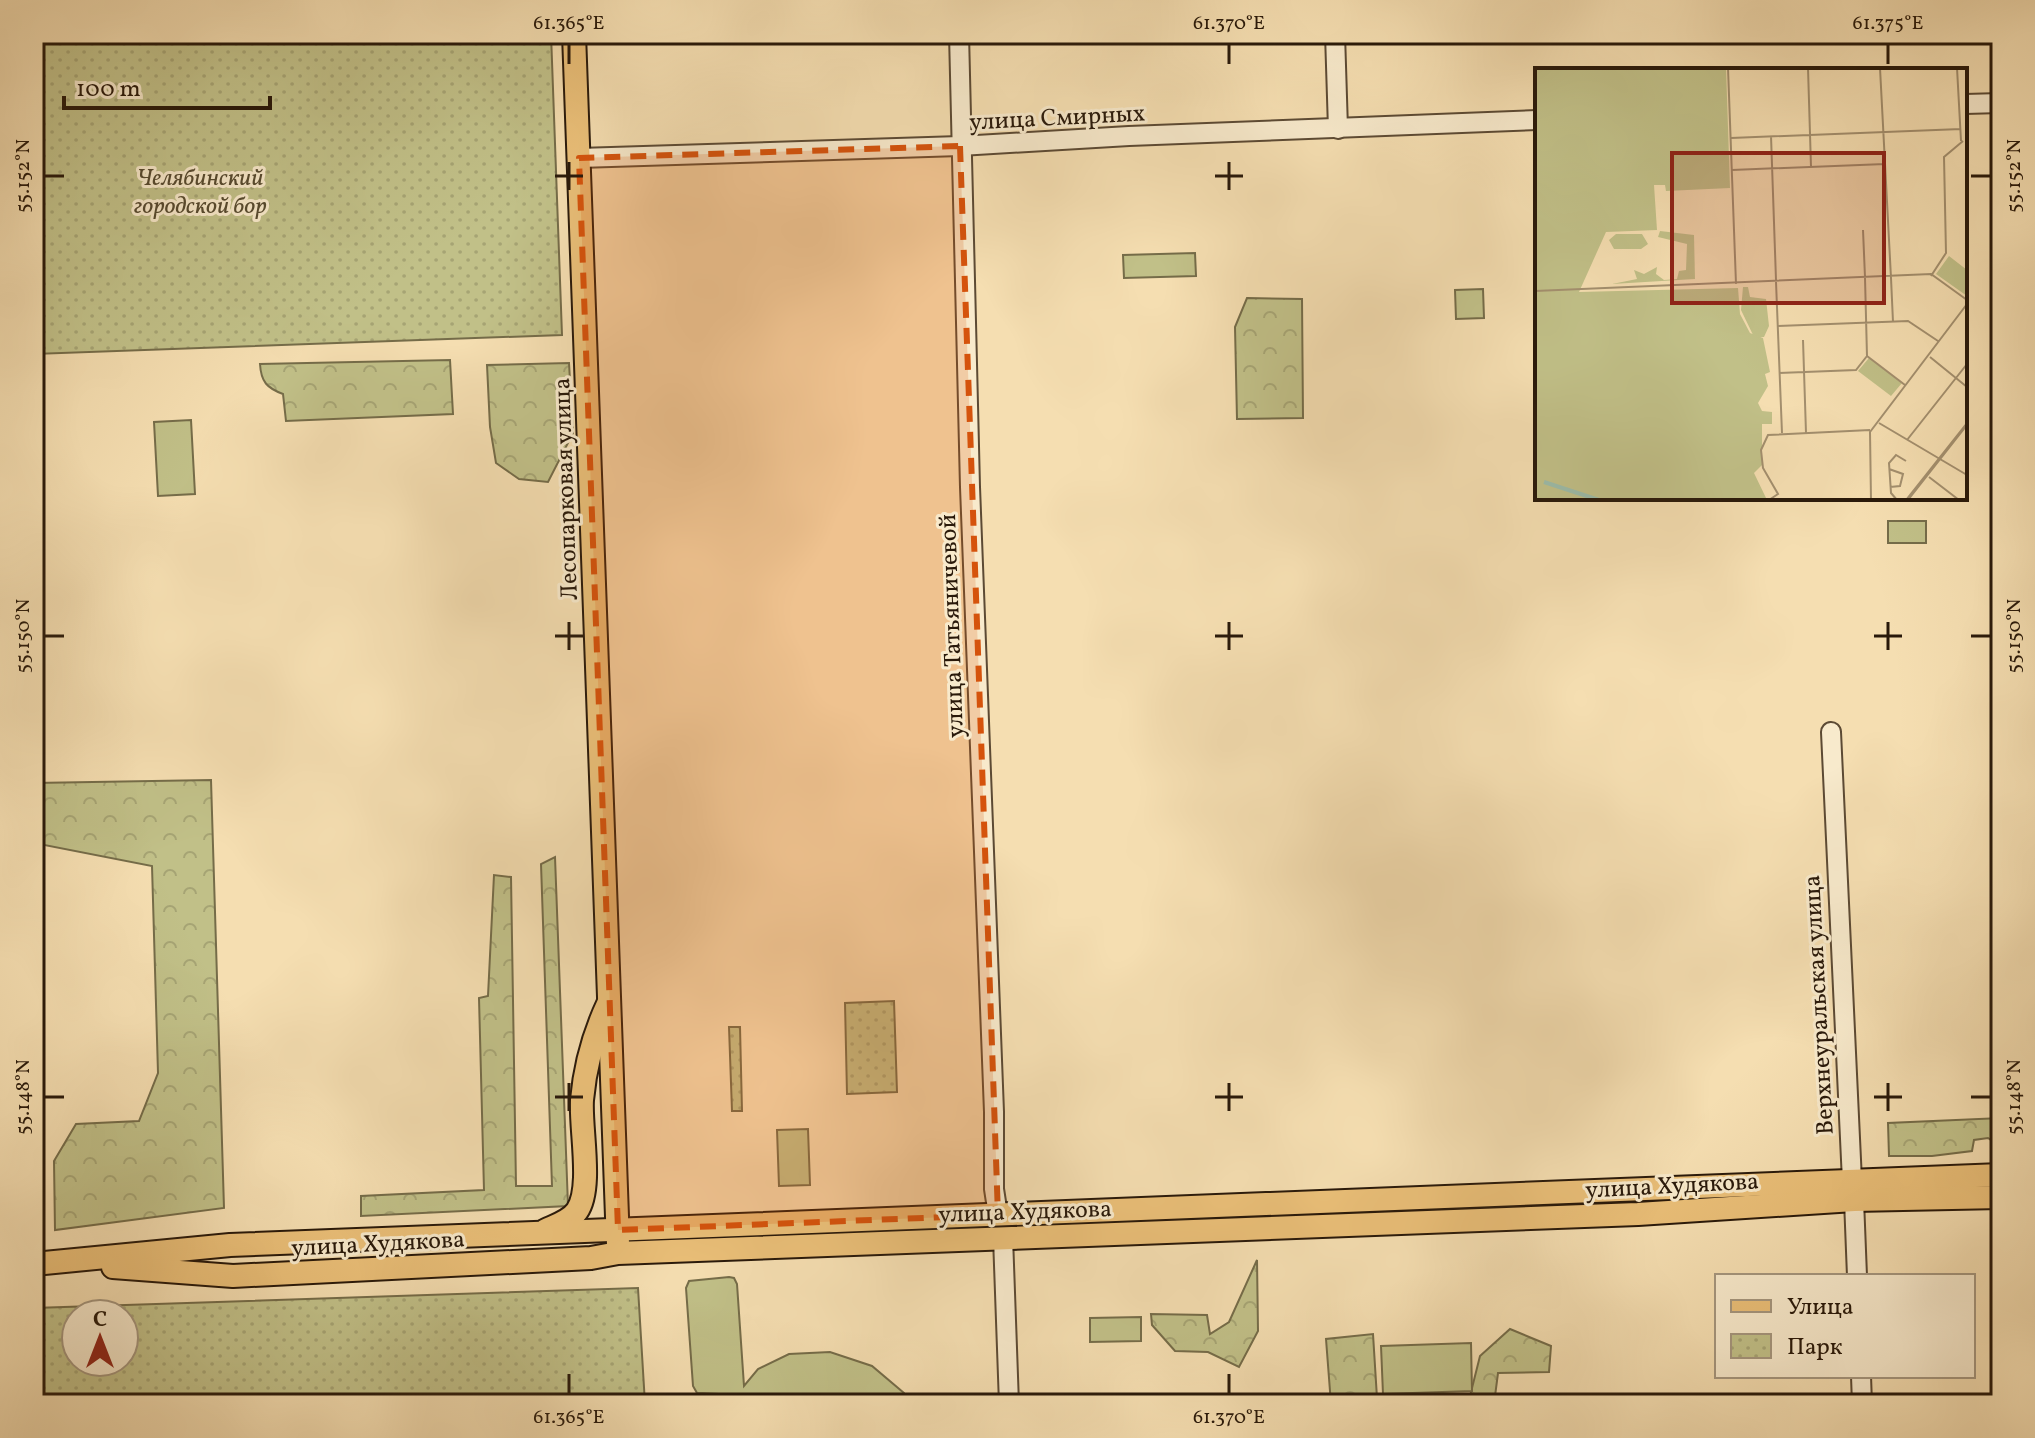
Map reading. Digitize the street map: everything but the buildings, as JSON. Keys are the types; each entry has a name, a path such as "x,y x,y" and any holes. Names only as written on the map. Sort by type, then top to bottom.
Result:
{"main road":[{"name":"Лесопарковая улица","path":"574,34 618,1253"},
{"path":"538,1234 578,1211 584,1195 582,1099 592,1038 610,999"},
{"name":"улица Худякова","path":"43,1263 233,1276 591,1258 618,1253 1000,1226 1853,1190 1996,1174"},
{"name":"улица Худякова","path":"1853,1190 2001,1197"},
{"name":"улица Худякова","path":"43,1263 230,1245 618,1230 1000,1226"}],"street":[{"name":"улица Татьяничевой","path":"959,34 969,472 994,1112 992,1152 1000,1226 1009,1404"},
{"path":"1335,34 1338,129"},
{"path":"1967,104 2001,103"},
{"name":"улица Смирных","path":"579,158 960,146 1535,120"},
{"name":"Верхнеуральская улица","path":"1831,732 1857,1274"},
{"path":"1861,1378 1862,1404"}],"highlighted area":[{"path":"960,146 998,1215 618,1230 579,158"}],"green space":[{"name":"Челябинский городской бор","path":"34,34 551,34 562,335 34,354"},
{"path":"1195,253 1196,276 1124,278 1123,255"},
{"path":"1483,289 1484,318 1456,319 1455,290"},
{"path":"1247,298 1302,299 1303,418 1237,419 1235,327"},
{"path":"450,360 453,414 286,421 283,394 266,384 260,364"},
{"path":"569,363 573,433 548,482 519,479 496,463 490,427 487,365"},
{"path":"191,420 195,494 158,496 154,422"},
{"path":"1888,521 1926,521 1926,543 1888,543"},
{"path":"211,780 224,1208 55,1230 54,1161 76,1124 139,1121 158,1073 152,866 34,843 34,783"},
{"path":"555,857 568,1206 361,1216 361,1196 484,1190 479,998 488,996 494,875 511,877 516,1186 552,1186 541,864"},
{"path":"894,1001 897,1092 847,1094 845,1003"},
{"path":"729,1027 740,1027 742,1111 732,1111"},
{"path":"2001,1118 2001,1144 1988,1138 1974,1140 1972,1151 1932,1156 1889,1156 1888,1123"},
{"path":"808,1129 810,1185 779,1186 777,1130"},
{"path":"1257,1260 1258,1331 1239,1367 1208,1352 1175,1351 1152,1325 1151,1314 1207,1315 1210,1334 1229,1322"},
{"path":"734,1278 737,1284 744,1386 758,1369 789,1354 830,1352 872,1366 904,1393 905,1404 661,1404 719,1394 697,1393 693,1386 686,1288 689,1281"},
{"path":"638,1288 645,1404 34,1404 34,1308 60,1307 60,1378 140,1378 140,1304"},
{"path":"1141,1317 1141,1341 1090,1342 1090,1318"},
{"path":"1510,1329 1551,1346 1549,1372 1498,1373 1494,1404 1468,1404 1480,1356"},
{"path":"1373,1334 1377,1398 1429,1404 1331,1404 1326,1339"},
{"path":"1471,1343 1472,1391 1383,1394 1381,1346"}]}
